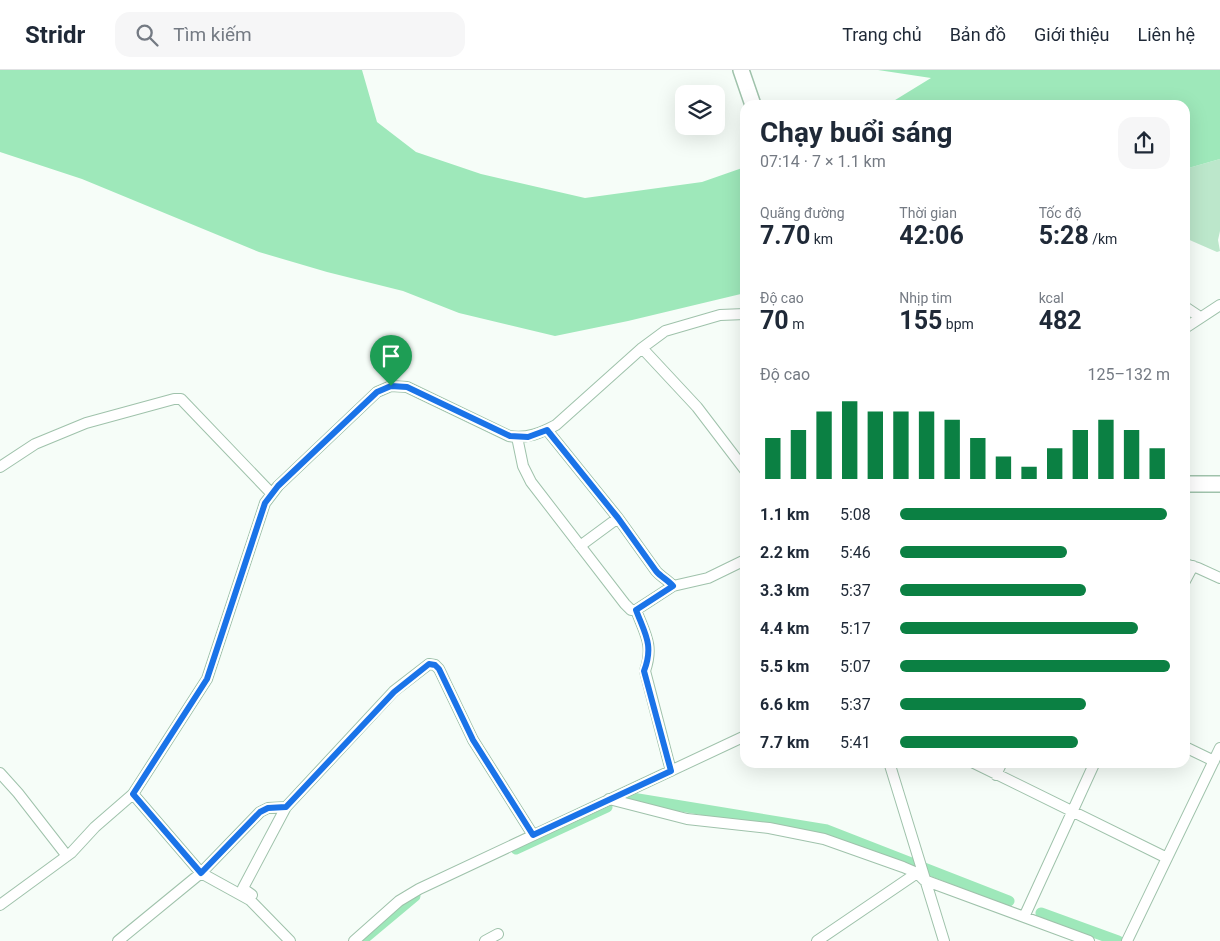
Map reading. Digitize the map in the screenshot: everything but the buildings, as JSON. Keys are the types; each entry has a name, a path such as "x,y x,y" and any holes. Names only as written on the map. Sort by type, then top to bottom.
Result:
{"main road":[{"path":"741,70 751,100"},
{"path":"1190,484 1220,484"}],"street":[{"path":"1190,325 1220,305"},
{"path":"1190,311 1200,318"},
{"path":"0,905 67,856 95,827 133,794 207,679 265,503 271,494 377,392 391,386 407,387 510,436 528,437 556,425 642,348 665,332 720,316 740,314"},
{"path":"642,348 697,407 740,463"},
{"path":"0,467 35,444 86,423 174,399 181,399 271,494"},
{"path":"547,430 618,518 656,571 673,586"},
{"path":"517,437 523,466 527,475 631,610 636,610 673,586 708,578 740,562"},
{"path":"580,546 618,518"},
{"path":"1190,565 1220,578"},
{"path":"636,610 649,644 649,658 644,671 671,771"},
{"path":"254,903 256,898 243,888 286,807 394,692 431,664 439,669 473,740 533,835"},
{"path":"354,941 406,896 740,738"},
{"path":"1128,940 1220,748"},
{"path":"1190,750 1214,762"},
{"path":"891,768 920,871 944,941"},
{"path":"983,768 1167,858"},
{"path":"996,775 999,768"},
{"path":"1024,917 1092,768"},
{"path":"0,773 67,856"},
{"path":"133,794 201,873 254,903 290,941"},
{"path":"609,800 687,819 769,828 824,839 903,867 920,871 1024,917 1089,941"},
{"path":"118,941 201,873 260,812 268,808 286,807"},
{"path":"817,941 920,871"},
{"path":"485,941 498,934"}],"shaded area":[{"path":"0,70 362,70 377,122 416,152 481,174 585,198 702,182 740,169 740,294 555,336 459,313 403,291 327,272 259,252 82,179 0,152"},
{"path":"878,70 1220,70 1220,159 1190,168 1190,100 895,100 931,78"},
{"path":"1220,159 1220,231 1218,240 1220,251 1217,252 1190,240 1190,168"}],"waterway":[{"path":"632,798 827,830 1009,901"},
{"path":"516,849 607,807"},
{"path":"366,937 415,896"},
{"path":"1041,913 1118,941"}],"route":[{"path":"391,386 407,387 510,436 528,437 547,430 618,518 656,571 673,586 636,610 649,644 649,658 644,671 671,771 533,835 473,740 439,669 435,665 429,664 394,692 286,807 268,808 260,812 201,873 133,794 207,679 265,503 278,486 377,392 391,386"}]}
